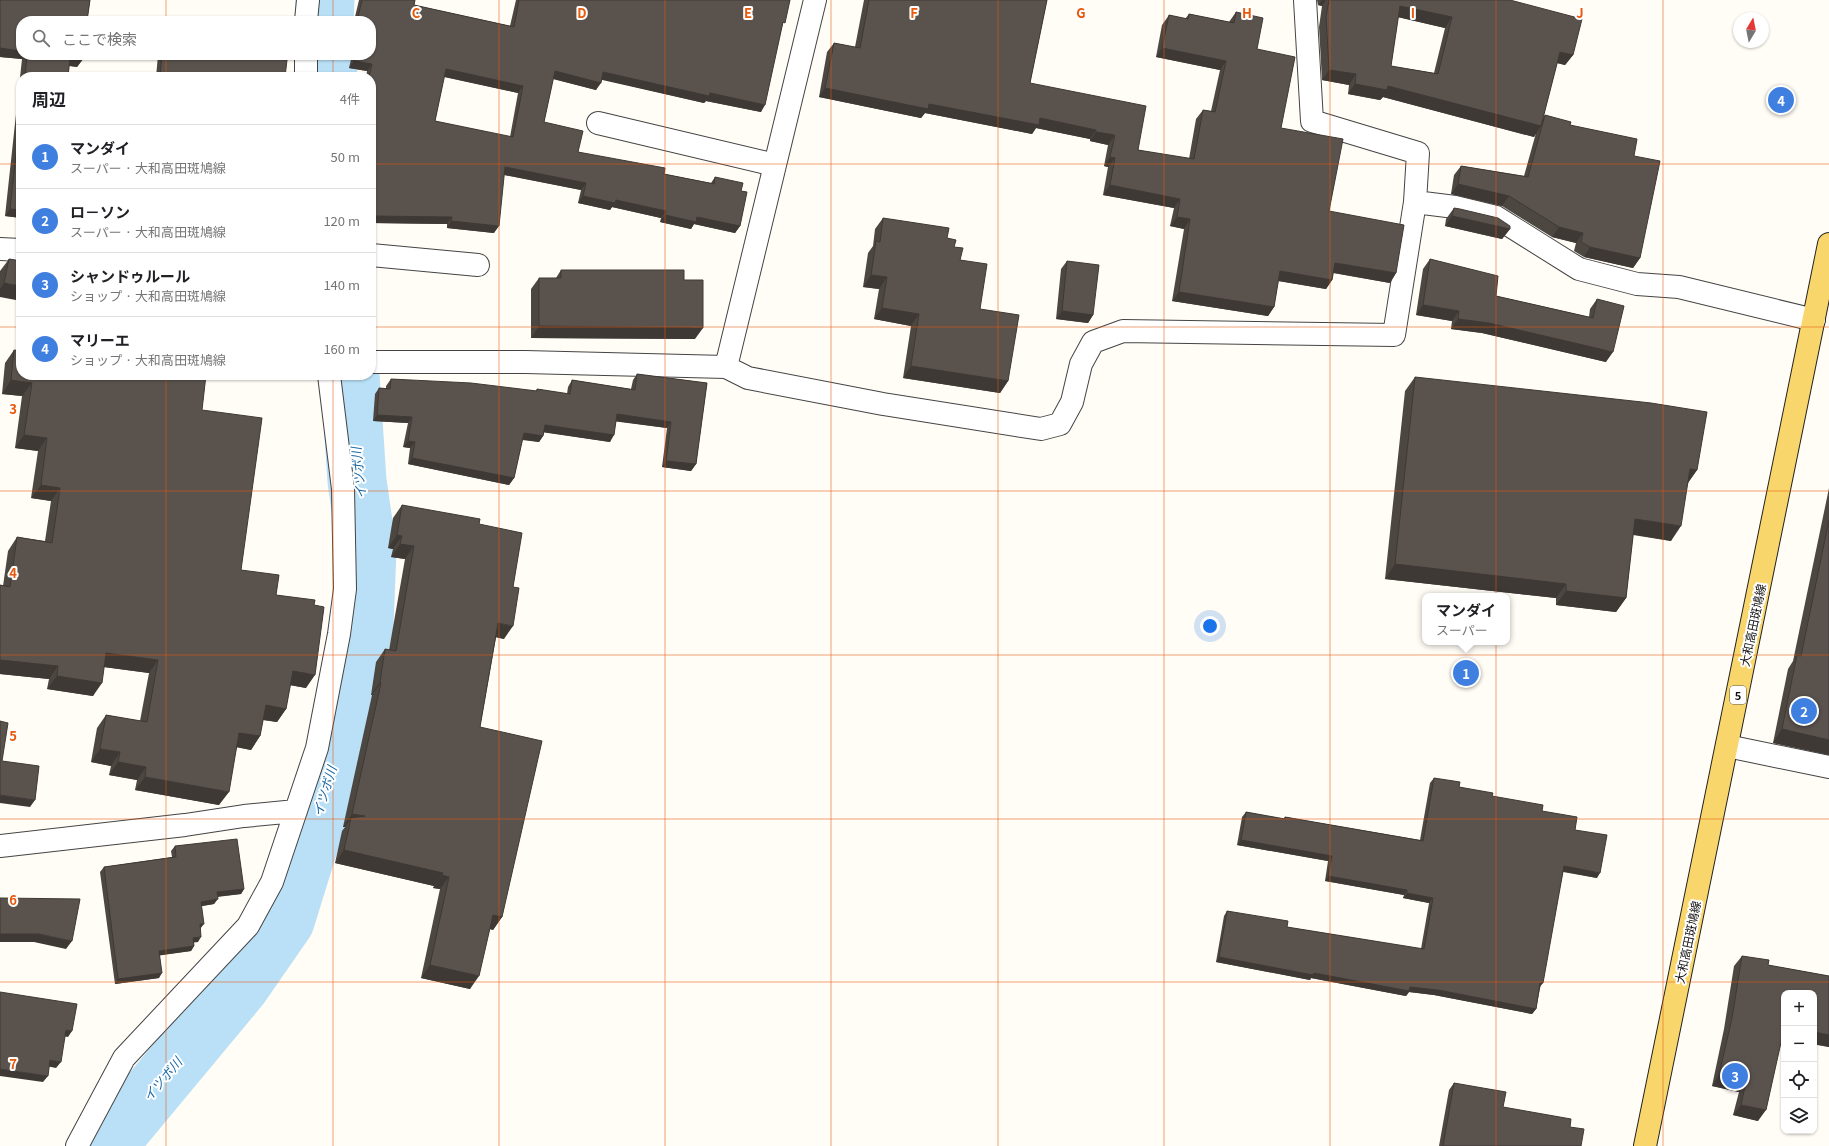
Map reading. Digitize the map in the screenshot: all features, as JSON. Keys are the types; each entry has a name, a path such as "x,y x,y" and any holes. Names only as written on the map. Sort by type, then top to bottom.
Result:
{"main road":[{"name":"大和高田斑鳩線","path":"1650,1145 1727,746 1819,318 1829,244"}],"street":[{"path":"306,16 308,0"},
{"path":"726,367 815,0"},
{"path":"376,362 525,362 726,367 748,378 883,404 1041,430 1060,424 1072,402 1081,364 1093,342 1123,331 1394,335 1415,202 1418,154 1312,120 1305,0"},
{"path":"306,60 306,72"},
{"path":"598,122 774,165"},
{"path":"1415,202 1455,207 1496,217 1579,269 1637,284 1679,287 1819,318"},
{"path":"0,249 16,250"},
{"path":"376,255 478,264"},
{"path":"77,1146 124,1058 248,926 272,882 317,748 339,634 345,589 343,489 330,380"},
{"path":"1727,746 1829,767"},
{"path":"0,846 296,811"}],"building":[{"path":"0,0 90,0 88,16 16,16 16,50 0,48"},
{"path":"362,0 415,0 414,5 514,27 519,0 790,0 785,23 783,22 765,105 710,93 709,96 603,72 601,83 555,71 544,122 583,131 578,152 665,168 664,174 714,184 715,177 743,183 741,191 747,192 740,226 697,217 696,222 665,215 666,211 616,200 615,203 583,196 586,183 505,167 499,226 451,221 452,217 376,216 376,72 370,72 372,64 354,61 376,60 376,16 358,16","holes":["446,69 523,86 513,137 435,121"]},
{"path":"869,0 1047,0 1030,83 1146,106 1138,150 1194,159 1203,110 1215,112 1226,61 1162,48 1169,15 1188,19 1189,14 1234,23 1236,12 1263,18 1257,49 1295,57 1281,128 1343,139 1329,211 1404,225 1396,273 1335,263 1332,280 1280,271 1274,307 1179,292 1190,219 1177,217 1180,199 1110,185 1115,158 1110,157 1115,135 1096,132 1096,130 1040,118 1039,125 929,104 928,109 825,88 834,43 860,48"},
{"path":"1329,0 1510,0 1582,19 1573,55 1560,52 1541,126 1388,86 1387,90 1355,84 1356,74 1329,70 1326,17","holes":["1400,6 1452,17 1438,74 1391,66"]},
{"path":"27,60 70,60 69,72 25,72"},
{"path":"162,60 287,60 286,72 160,72"},
{"path":"1545,115 1571,122 1570,125 1637,139 1634,156 1660,161 1640,258 1590,247 1581,242 1583,233 1559,227 1509,196 1458,184 1461,166 1528,177"},
{"path":"16,155 16,210 10,209"},
{"path":"1454,208 1498,218 1510,226 1510,229 1452,216"},
{"path":"883,218 949,228 947,238 956,240 954,247 963,248 960,260 987,264 980,309 1019,315 1008,381 911,366 919,314 882,308 887,277 871,275 876,241 880,242"},
{"path":"9,259 16,260 16,285 4,283"},
{"path":"1430,259 1498,276 1496,296 1593,318 1597,299 1624,306 1613,352 1489,323 1458,319 1459,311 1423,305"},
{"path":"1067,261 1099,265 1093,315 1062,311"},
{"path":"561,270 684,270 684,280 703,280 703,328 539,326 539,278 561,278"},
{"path":"14,350 16,350 16,380 205,380 202,410 262,418 241,570 279,575 276,595 315,600 314,605 324,607 315,675 293,671 286,709 266,705 260,736 239,733 229,792 145,777 146,767 118,762 120,752 100,749 106,715 147,722 158,660 106,653 102,683 57,676 58,666 0,660 0,585 10,587 17,537 52,543 60,488 41,485 47,438 24,435 32,383 11,380"},
{"path":"637,374 707,383 696,464 666,461 671,422 617,414 614,435 545,425 543,436 524,433 514,478 412,458 415,442 408,441 412,417 377,415 379,388 390,389 391,379 471,383 537,391 537,389 570,394 572,380 635,390"},
{"path":"1415,377 1651,403 1707,412 1697,470 1690,469 1681,526 1635,519 1626,598 1566,591 1566,584 1395,564"},
{"path":"402,505 480,519 479,524 522,533 513,587 519,588 513,626 498,623 480,727 542,741 502,917 493,915 479,976 430,965 449,877 442,875 443,873 344,850 351,818 365,816 352,814 381,683 385,649 396,651 414,546 400,544 402,536 397,535"},
{"path":"1829,520 1829,740 1782,729 1797,655 1801,656"},
{"path":"0,721 8,723 2,761 39,766 35,800 0,795"},
{"path":"1434,778 1460,782 1459,787 1493,793 1492,796 1543,805 1542,811 1577,817 1575,830 1607,835 1600,873 1564,866 1543,983 1540,983 1536,1009 1438,990 1410,987 1409,991 1219,957 1227,911 1288,921 1287,927 1424,949 1433,898 1407,893 1407,890 1328,876 1332,856 1241,840 1246,812 1285,819 1285,817 1423,841"},
{"path":"237,839 244,889 217,892 218,899 201,902 204,924 200,924 201,937 193,938 194,946 159,951 162,973 118,979 104,867 176,857 175,846"},
{"path":"0,898 80,899 72,941 39,934 0,934"},
{"path":"1742,956 1769,960 1768,965 1829,976 1829,1035 1817,1033 1817,990 1781,990 1781,1042 1766,1110 1741,1105 1746,1081 1719,1075 1732,1018"},
{"path":"0,992 77,1004 72,1031 66,1030 61,1062 50,1060 48,1076 0,1069"},
{"path":"1454,1083 1506,1092 1503,1107 1571,1119 1570,1127 1584,1129 1581,1146 1443,1146"}],"waterway":[{"name":"イツボ川","path":"324,16 325,0"},
{"name":"イツボ川","path":"326,60 328,72"},
{"name":"イツボ川","path":"107,1146 240,986 285,921 333,766 364,625 367,550 357,481 350,380"}],"place":[{"name":"マリーエ","path":"1781,100"},
{"name":"マンダイ","path":"1466,673"},
{"name":"ロ－ソン","path":"1804,711"},
{"name":"シャンドゥルール","path":"1735,1076"}]}
